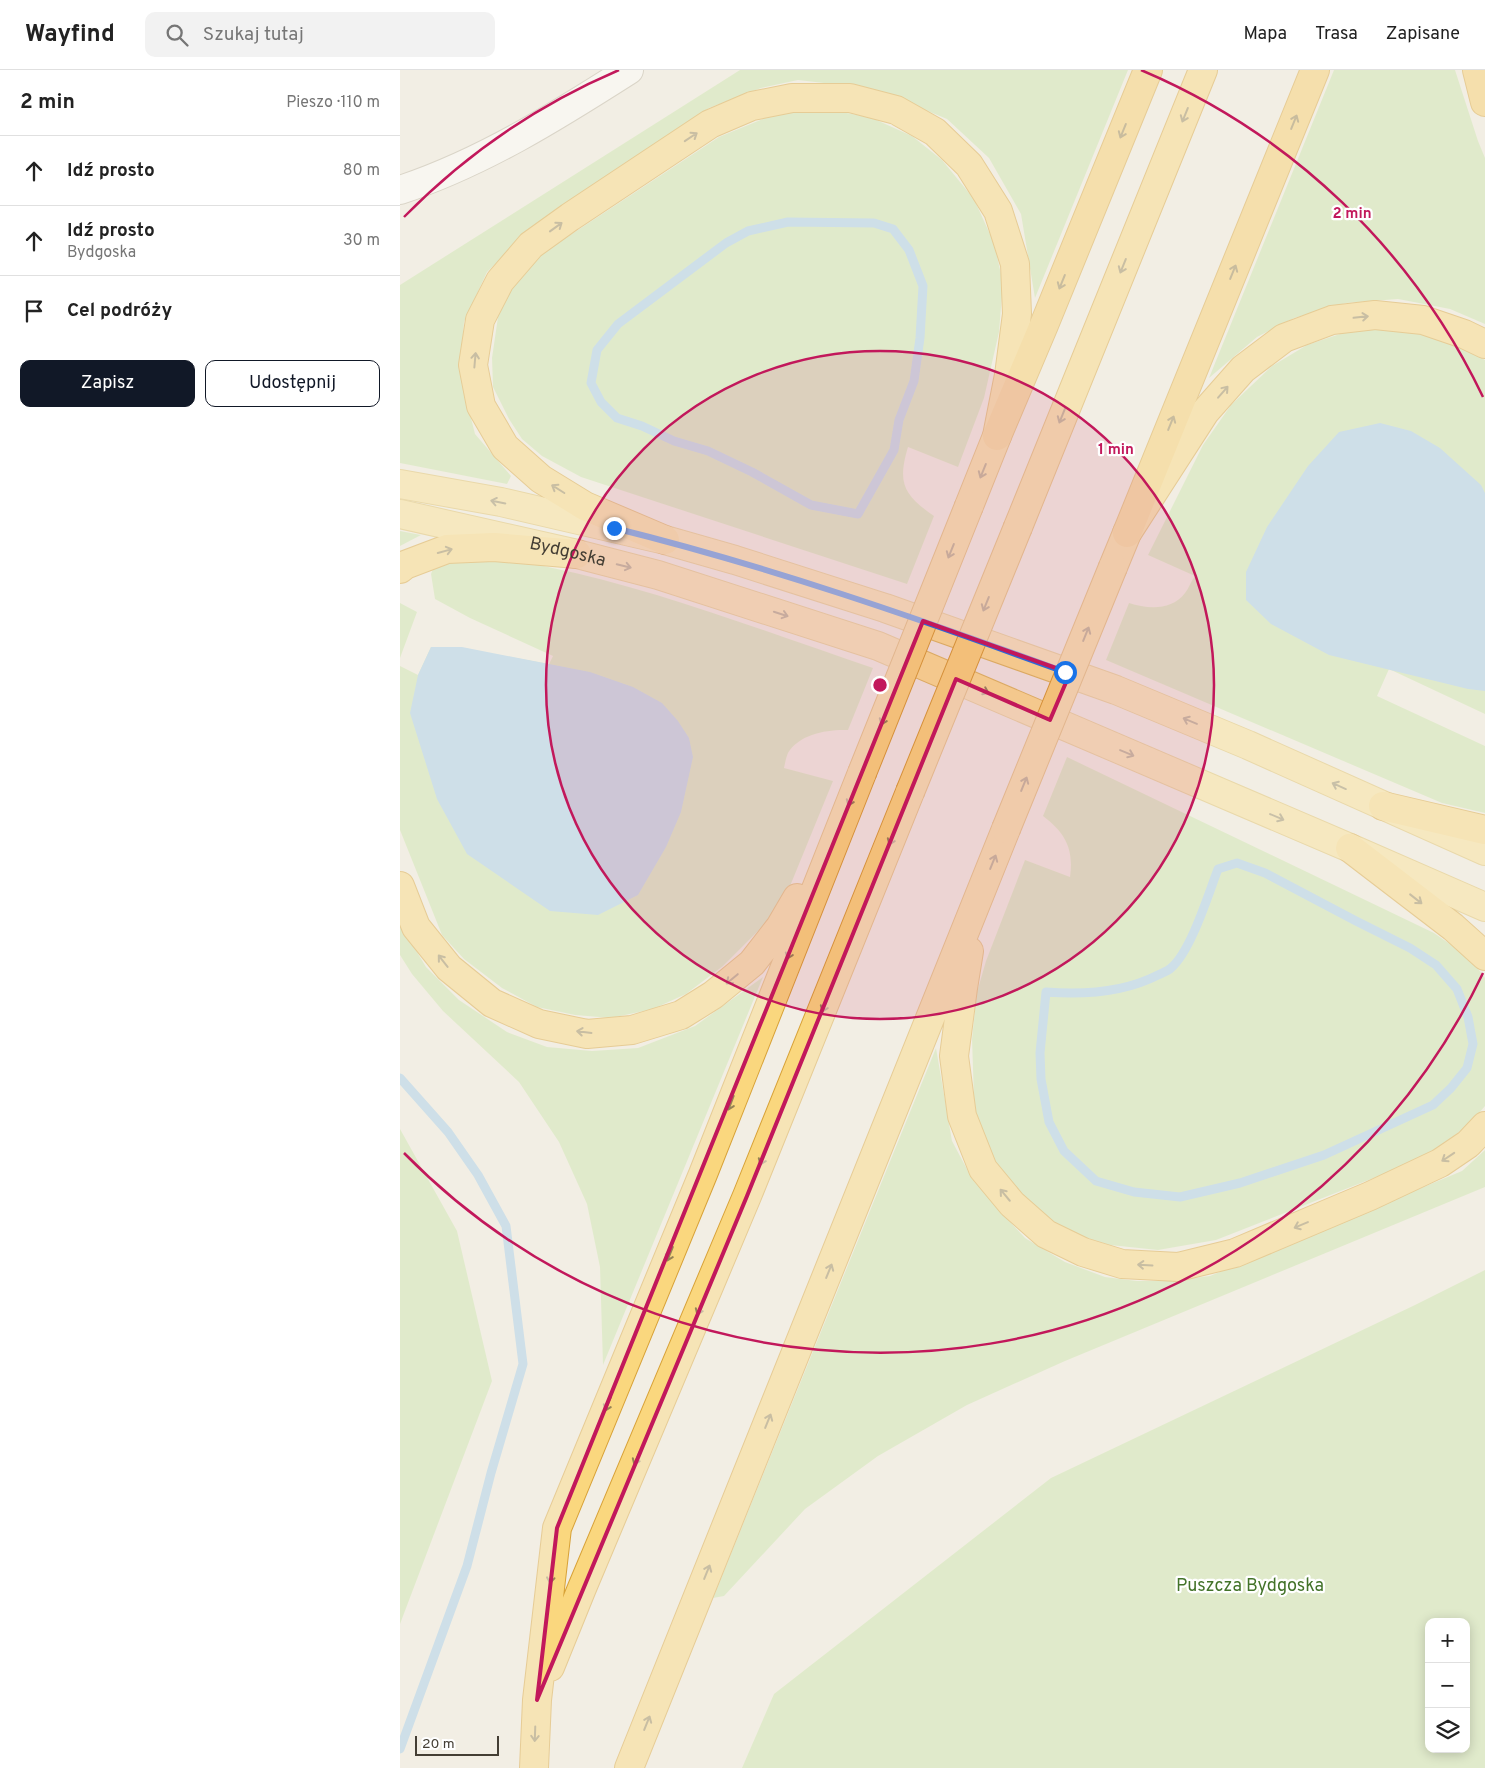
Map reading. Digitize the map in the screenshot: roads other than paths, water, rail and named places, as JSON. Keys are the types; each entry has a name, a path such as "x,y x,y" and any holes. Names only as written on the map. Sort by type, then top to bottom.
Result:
{"highway":[{"path":"534,1768 537,1700 557,1528 703,1174 840,825 997,436 1148,70"},
{"path":"537,1700 582,1588 747,1196 1203,70"},
{"path":"628,1768 1006,829 1315,70"},
{"path":"1477,70 1485,102"},
{"path":"665,540 585,506 542,479 505,447 482,406 473,365 480,320 500,280 532,245 570,217 710,124 752,106 792,98 823,97 850,98 896,110 935,132 970,165 998,211 1016,264 1017,314 1009,375 997,436"},
{"path":"1127,533 1205,412 1243,369 1284,338 1332,320 1374,315 1423,320 1464,334 1485,344"},
{"path":"400,569 405,565 448,549 494,547 577,554"},
{"path":"1383,806 1485,830"},
{"path":"400,886 416,927 449,968 492,1003 539,1024 587,1034 632,1030 681,1015 713,995 752,963 780,927 840,825"},
{"path":"1350,848 1454,927 1485,956"},
{"path":"979,896 963,988 954,1056 962,1116 983,1169 1012,1204 1046,1234 1083,1252 1122,1264 1178,1266 1235,1254 1370,1196 1440,1163 1468,1144 1485,1126"}],"main road":[{"name":"Bydgoska","path":"400,484 510,504 665,540 735,560 885,608 1116,690 1248,746 1485,852"},
{"name":"Bydgoska","path":"400,514 577,554 658,575 878,646 1485,907"}],"street":[{"path":"400,190 492,152 584,99 629,70"}],"water":[{"path":"1380,423 1411,431 1440,448 1481,485 1485,493 1485,691 1468,689 1329,655 1271,624 1246,600 1246,572 1267,527 1308,466 1339,432"},
{"path":"431,647 462,647 590,672 633,687 662,703 678,721 689,738 693,757 681,812 666,847 638,895 598,915 550,911 467,854 437,799 410,713 418,675"}],"waterway":[{"path":"788,222 874,223 893,229 909,250 923,286 920,338 914,381 899,420 894,450 858,514 811,505 752,472 708,451 674,441 642,426 617,418 601,402 591,383 597,350 618,324 726,243 748,231 788,222"},
{"path":"1237,863 1265,873 1410,948 1436,965 1457,989 1468,1017 1473,1044 1467,1068 1451,1088 1433,1105 1324,1155 1240,1183 1180,1197 1134,1192 1096,1181 1064,1151 1049,1122 1041,1079 1040,1053 1046,992 1089,993 1117,989 1145,981 1170,969 1178,960 1192,936 1218,869 1237,863"},
{"path":"400,1078 448,1132 478,1175 506,1226 523,1364 491,1473 467,1566 400,1749"}],"park label":[{"name":"Puszcza Bydgoska","path":"1250,1586"}]}
